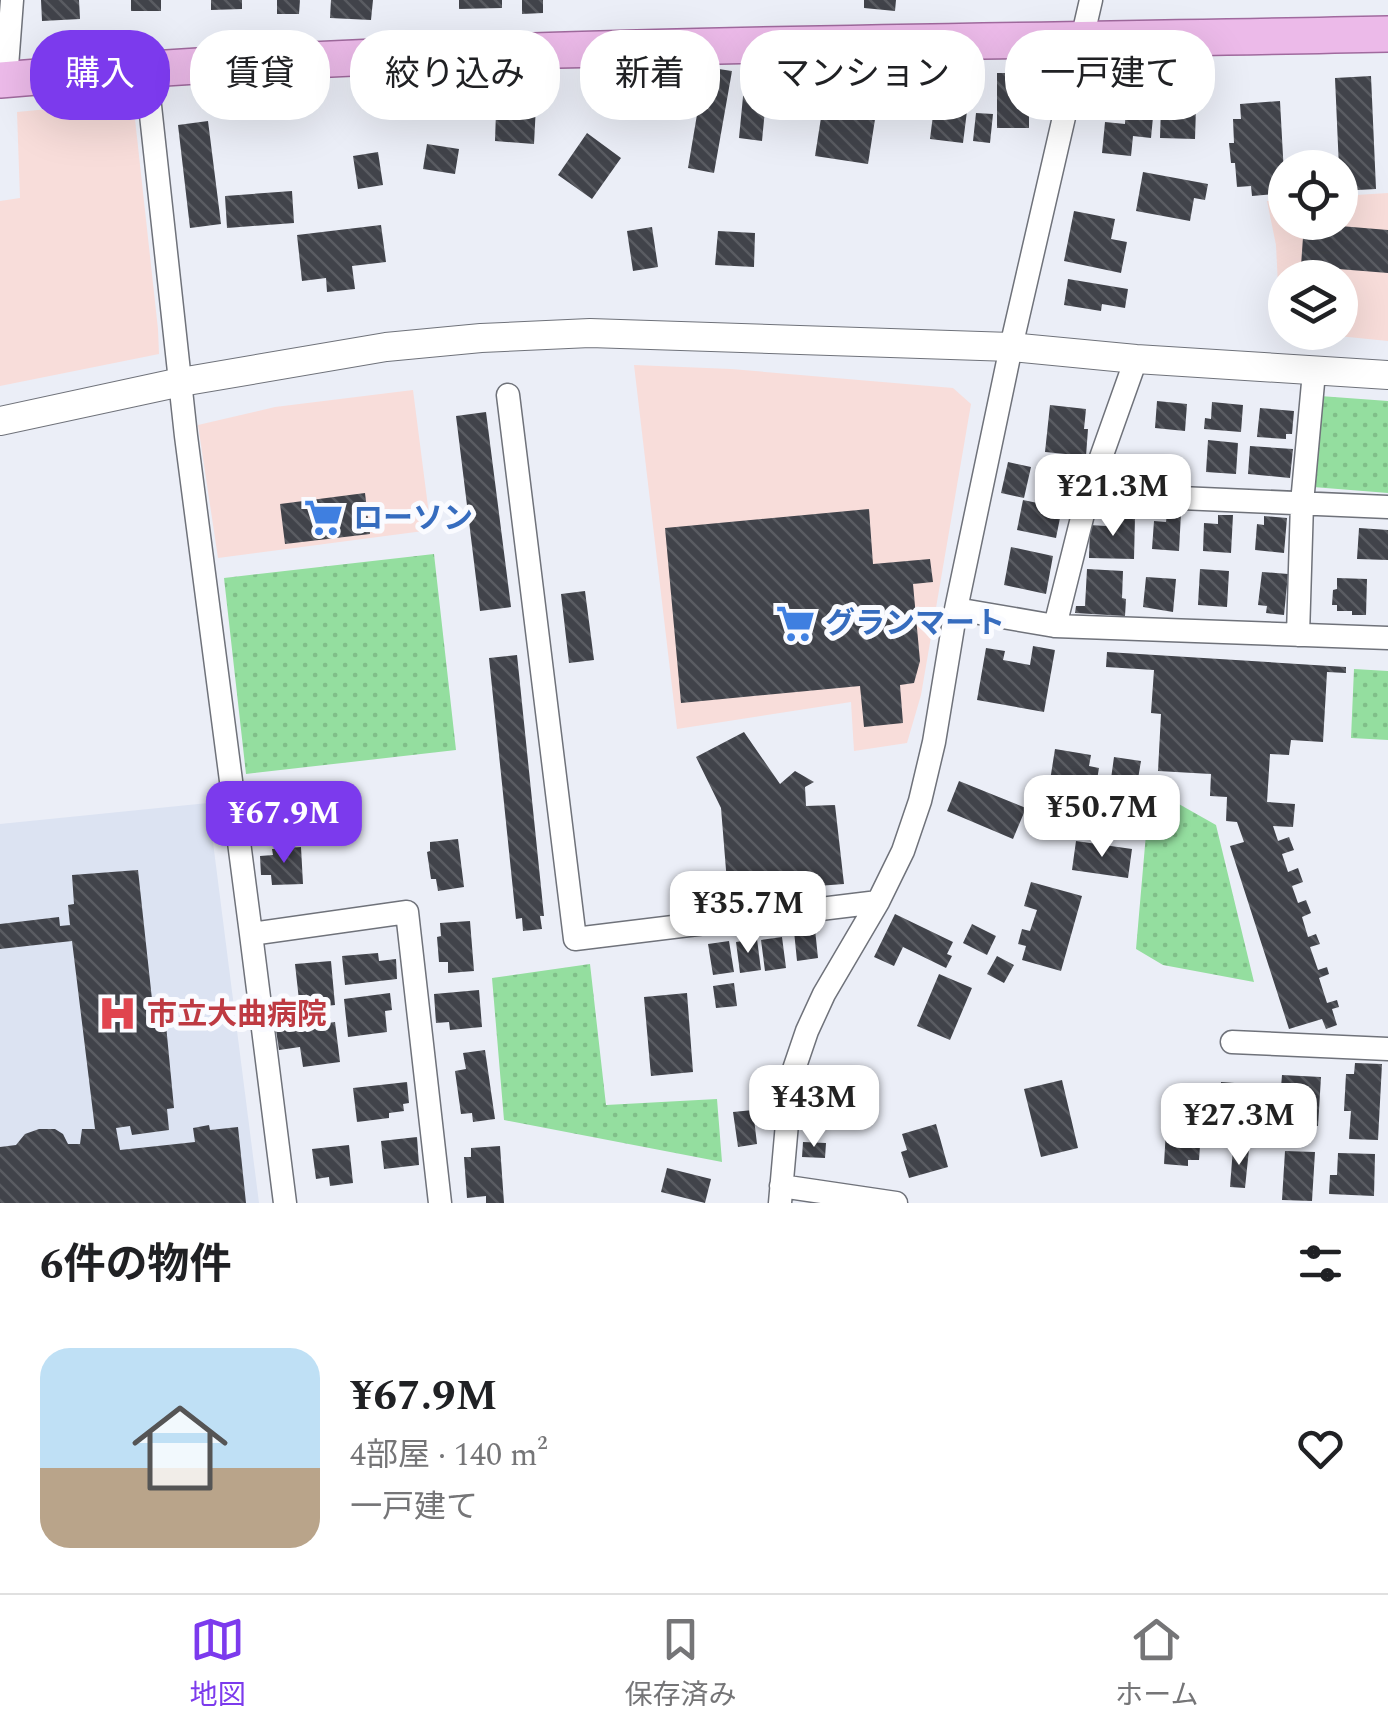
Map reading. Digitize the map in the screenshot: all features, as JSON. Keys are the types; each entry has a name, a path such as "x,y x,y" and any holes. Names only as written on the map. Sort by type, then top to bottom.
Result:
{"main road":[{"path":"1215,38 1388,34"},
{"path":"170,69 554,49 1005,42"},
{"path":"3,80 30,78"}],"street":[{"path":"3,80 12,0"},
{"path":"1084,30 1090,0"},
{"path":"152,120 284,1203"},
{"path":"896,1203 781,1194 791,1078 806,1031 878,902 920,801 1011,347 1064,120"},
{"path":"0,421 181,382 386,346 554,334 1011,347 1388,375"},
{"path":"1055,626 1088,494 1136,358"},
{"path":"1298,635 1302,504 1314,372"},
{"path":"508,395 575,940 878,902"},
{"path":"1088,494 1388,507"},
{"path":"956,610 1055,626 1388,638"},
{"path":"252,934 407,912 440,1203"},
{"path":"1232,1042 1388,1049"}],"shaded area":[{"path":"30,111 30,120 135,120 159,354 0,386 0,201 20,198 17,112"},
{"path":"1388,193 1388,341 1358,338 1358,260 1277,260 1275,240 1358,240 1358,195"},
{"path":"634,365 953,388 971,404 921,695 907,743 854,751 851,702 677,729"},
{"path":"413,390 431,530 218,558 198,425 275,407"},
{"name":"市立大曲病院","path":"208,803 259,1203 0,1203 0,824"}],"green space":[{"path":"1320,396 1388,401 1388,493 1313,487"},
{"path":"434,554 456,750 246,774 224,578"},
{"path":"1354,669 1388,671 1388,740 1351,738"},
{"path":"1177,803 1216,825 1254,982 1163,965 1136,949 1148,811"},
{"path":"590,964 606,1105 717,1099 722,1162 504,1120 492,978"}],"building":[{"path":"41,0 79,0 80,19 42,21"},
{"path":"131,0 161,0 161,11 131,11"},
{"path":"211,0 242,0 242,9 211,10"},
{"path":"277,0 300,0 299,14 277,14"},
{"path":"331,0 373,0 371,20 330,18"},
{"path":"459,0 502,0 502,8 459,9"},
{"path":"522,0 543,0 543,13 522,14"},
{"path":"864,0 896,0 895,11 864,8"},
{"path":"720,69 732,71 714,173 688,168 696,120 720,120"},
{"path":"997,73 1005,73 1005,120 1029,120 1029,128 997,128"},
{"path":"1371,76 1376,189 1358,190 1358,150 1338,150 1335,78"},
{"path":"1280,101 1283,150 1268,150 1268,195 1252,196 1251,186 1237,187 1229,143 1234,143 1233,119 1241,119 1240,104"},
{"path":"985,114 993,114 990,143 973,141 975,120 985,120"},
{"path":"496,120 535,120 534,144 495,141"},
{"path":"741,120 764,120 762,141 739,138"},
{"path":"821,120 875,120 868,164 815,156"},
{"path":"932,120 966,120 963,143 930,139"},
{"path":"1125,120 1153,120 1151,138 1133,136 1131,156 1102,153 1105,122 1125,124"},
{"path":"1161,120 1196,120 1195,139 1160,138"},
{"path":"208,121 221,224 190,228 178,125"},
{"path":"587,133 621,158 592,199 558,175"},
{"path":"427,144 459,149 455,174 423,169"},
{"path":"378,152 383,185 358,189 353,156"},
{"path":"1143,172 1208,184 1205,200 1194,198 1190,221 1136,211"},
{"path":"292,191 294,223 227,228 225,196"},
{"path":"1074,211 1115,219 1111,239 1127,242 1121,273 1064,261"},
{"path":"381,225 386,262 352,266 355,289 327,292 326,278 302,281 297,235"},
{"path":"652,227 658,267 633,271 627,231"},
{"path":"1358,228 1388,230 1388,273 1358,271 1358,260 1301,260 1303,240 1358,240"},
{"path":"718,231 755,233 754,267 715,265"},
{"path":"1068,279 1128,289 1125,308 1102,304 1101,311 1064,305"},
{"path":"1157,401 1187,404 1185,431 1155,428"},
{"path":"1212,402 1243,405 1241,432 1204,429 1205,418 1211,419"},
{"path":"1050,405 1086,409 1086,456 1045,452"},
{"path":"1260,408 1294,411 1292,434 1286,434 1286,439 1257,437"},
{"path":"486,412 511,607 480,611 456,416"},
{"path":"1208,440 1238,443 1236,474 1206,472"},
{"path":"1250,446 1293,449 1290,478 1248,474"},
{"path":"1148,456 1174,458 1171,488 1145,480"},
{"path":"1008,462 1031,467 1024,498 1001,493"},
{"path":"365,493 370,534 285,544 280,504"},
{"path":"1023,500 1062,508 1056,538 1017,530"},
{"name":"グランマート","path":"869,509 873,564 930,559 933,582 913,584 920,661 914,683 900,685 903,723 864,727 860,686 681,703 665,528"},
{"path":"1167,512 1181,513 1179,551 1152,549 1154,521 1166,522"},
{"path":"1218,515 1233,515 1231,553 1203,551 1204,523 1218,524"},
{"path":"1106,516 1135,517 1134,559 1089,558 1090,525 1106,526"},
{"path":"1264,516 1287,518 1284,553 1255,550 1257,524 1264,525"},
{"path":"1359,528 1388,530 1388,560 1357,559"},
{"path":"1011,547 1053,556 1046,594 1004,585"},
{"path":"1087,569 1123,571 1125,616 1075,613 1076,606 1085,606"},
{"path":"1200,569 1229,571 1227,607 1198,605"},
{"path":"1262,572 1288,574 1284,615 1266,613 1267,606 1258,605"},
{"path":"1146,577 1176,579 1173,612 1143,607"},
{"path":"1337,578 1367,579 1366,615 1337,611 1337,605 1332,605"},
{"path":"585,591 594,660 569,663 561,594"},
{"path":"1033,646 1055,650 1044,712 977,700 986,648 1005,651 1003,660 1030,665"},
{"path":"1107,652 1346,667 1346,673 1327,672 1323,742 1291,740 1289,755 1270,754 1267,802 1295,804 1293,827 1273,826 1278,841 1289,837 1294,850 1282,854 1288,872 1298,868 1303,882 1292,886 1298,903 1306,900 1311,913 1302,917 1308,937 1316,934 1320,944 1310,947 1318,970 1327,967 1329,974 1319,978 1327,1003 1337,1000 1339,1007 1332,1009 1337,1025 1326,1029 1322,1019 1289,1029 1230,846 1244,842 1237,822 1226,821 1227,797 1210,796 1211,774 1158,771 1161,714 1151,713 1154,670 1106,667"},
{"path":"517,655 544,916 540,916 542,929 523,931 522,918 516,919 489,658"},
{"path":"744,732 780,784 795,771 814,782 805,787 806,806 835,805 844,884 791,888 790,903 729,907 721,808 696,757"},
{"path":"1055,749 1091,755 1089,766 1099,768 1088,833 1043,825"},
{"path":"1114,757 1141,761 1136,791 1110,786"},
{"path":"959,781 1026,808 1013,839 947,811"},
{"path":"332,787 334,814 282,818 280,791"},
{"path":"458,839 464,887 438,891 436,879 431,879 427,852 430,842"},
{"path":"1076,841 1132,849 1128,878 1072,870"},
{"path":"301,847 303,884 272,885 271,875 261,875 260,856 273,855 272,849"},
{"path":"138,870 155,1027 166,1025 174,1108 167,1109 169,1130 132,1135 130,1126 116,1128 120,1150 195,1142 193,1128 238,1127 246,1203 0,1203 0,1147 16,1145 25,1134 39,1129 55,1129 68,1144 80,1144 82,1129 95,1129 72,941 0,949 0,924 59,917 60,926 70,925 68,905 74,904 72,875"},
{"path":"1031,882 1082,896 1061,971 1022,960 1026,946 1018,944 1022,929 1030,931 1037,910 1024,906"},
{"path":"895,914 953,942 946,968 903,947 894,966 874,957"},
{"path":"470,921 474,971 448,973 448,962 439,962 440,923"},
{"path":"972,924 996,936 987,955 963,943"},
{"path":"815,929 818,958 797,961 794,931"},
{"path":"782,937 786,968 765,971 761,940"},
{"path":"757,939 761,970 740,973 736,942"},
{"path":"729,941 734,972 713,975 708,944"},
{"path":"378,953 379,961 396,959 397,979 345,985 342,956"},
{"path":"997,956 1014,965 1004,983 987,974"},
{"path":"331,961 335,1005 300,1009 295,964"},
{"path":"939,974 972,988 950,1040 917,1026"},
{"path":"734,983 737,1006 716,1008 713,986"},
{"path":"479,990 482,1027 450,1030 449,1022 436,1023 434,994"},
{"path":"390,993 392,1010 385,1011 387,1032 348,1037 344,999"},
{"path":"687,993 693,1072 651,1076 644,997"},
{"path":"335,1022 340,1062 303,1067 300,1047 279,1050 276,1030"},
{"path":"485,1050 495,1119 473,1122 472,1113 461,1114 455,1071 466,1069 463,1053"},
{"path":"1355,1063 1382,1064 1378,1140 1349,1139 1351,1111 1344,1111 1346,1074 1354,1074"},
{"path":"1282,1075 1321,1077 1318,1126 1290,1124 1291,1101 1280,1100"},
{"path":"1062,1080 1078,1148 1041,1157 1024,1089"},
{"path":"407,1082 409,1103 403,1104 404,1111 389,1113 389,1118 357,1122 353,1088"},
{"path":"1221,1082 1248,1084 1246,1123 1219,1121"},
{"path":"753,1110 757,1144 738,1147 733,1112"},
{"path":"936,1124 948,1167 909,1178 901,1152 907,1150 902,1134"},
{"path":"1166,1130 1201,1132 1199,1160 1188,1160 1188,1166 1164,1164"},
{"path":"417,1137 419,1165 384,1169 381,1141"},
{"path":"803,1142 826,1143 825,1158 802,1157"},
{"path":"349,1145 353,1183 330,1186 329,1177 316,1179 312,1149"},
{"path":"500,1146 504,1203 486,1203 486,1196 467,1198 464,1157 471,1157 471,1148"},
{"path":"1233,1148 1249,1149 1245,1188 1230,1187"},
{"path":"1285,1151 1315,1152 1312,1201 1282,1200"},
{"path":"1338,1153 1375,1154 1374,1196 1329,1194 1330,1175 1337,1175"},
{"path":"667,1168 711,1179 705,1203 661,1192"}],"place":[{"name":"ローソン","path":"323,518"},
{"name":"グランマート","path":"795,623"},
{"name":"市立大曲病院","path":"117,1014"}]}
